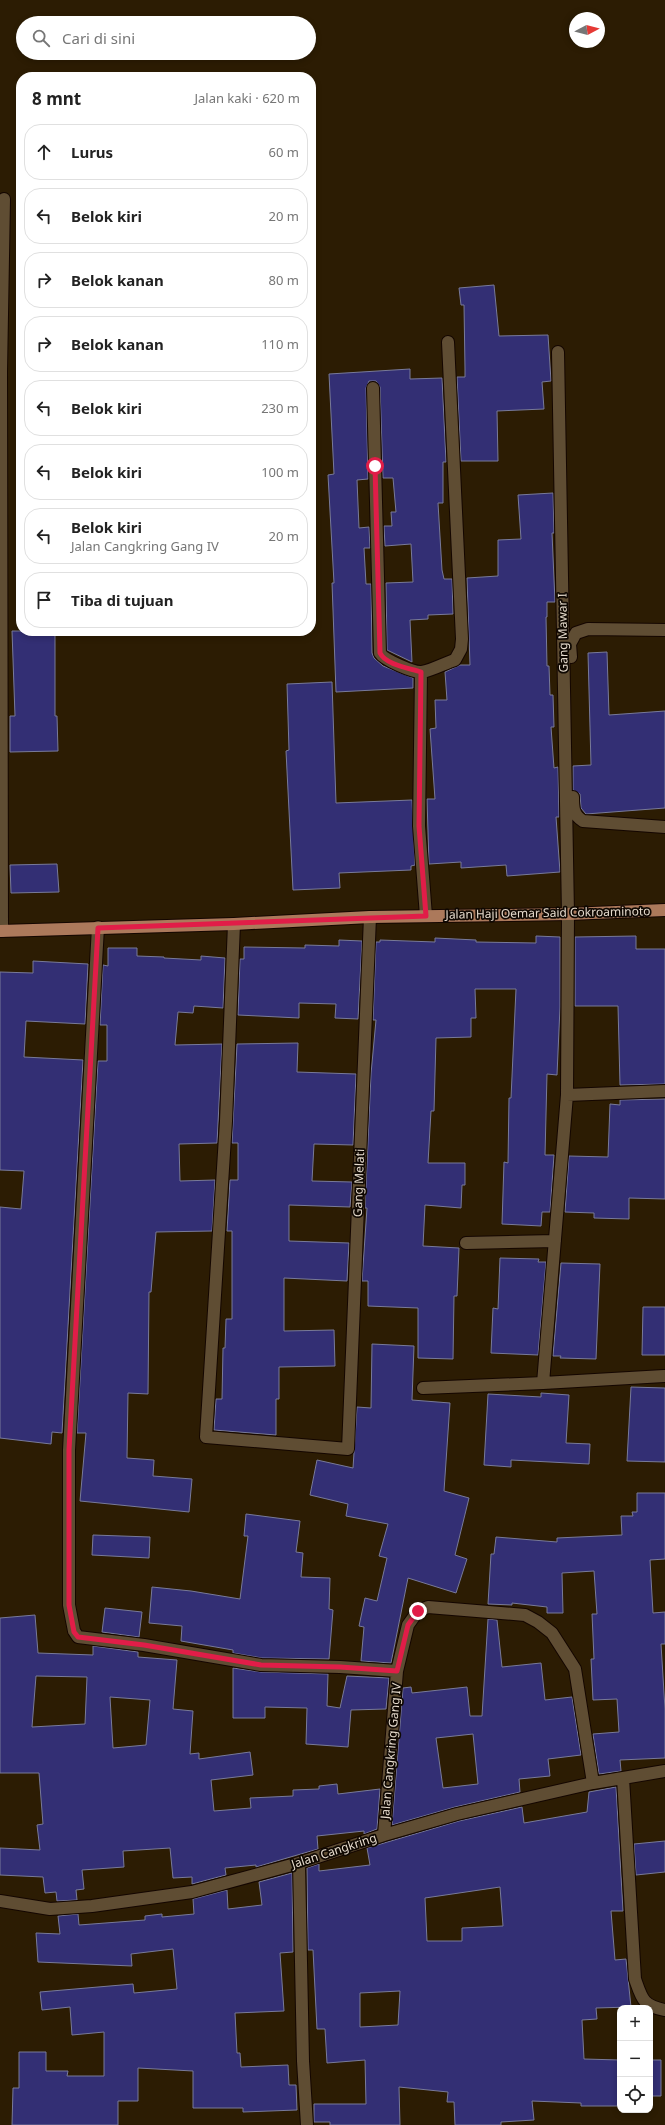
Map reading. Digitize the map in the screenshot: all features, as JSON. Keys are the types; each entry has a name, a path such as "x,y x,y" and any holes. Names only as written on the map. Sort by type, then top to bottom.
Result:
{"main road":[{"name":"Jalan Haji Oemar Said Cokroaminoto","path":"1,931 234,924 370,917 568,914 665,910"}],"street":[{"path":"1,931 1,372 4,199"},
{"path":"372,388 380,653 382,658 421,672 455,660 461,649 462,639 448,342"},
{"name":"Gang Mawar I","path":"543,1383 567,1096 568,914 558,352"},
{"path":"665,630 588,629 576,632 570,644 573,802 576,817 583,821 665,827"},
{"path":"421,672 419,826 426,916"},
{"name":"Gang Melati","path":"234,924 226,1114 206,1437 348,1449 370,917"},
{"path":"98,928 69,1450 69,1605 74,1632 78,1637 144,1645 261,1665 340,1667 397,1671"},
{"path":"567,1096 665,1091"},
{"path":"466,1243 555,1242"},
{"path":"423,1388 664,1376"},
{"name":"Jalan Cangkring Gang IV","path":"384,1835 397,1671 408,1625 418,1611 428,1607 525,1615 538,1622 552,1633 575,1669 593,1783"},
{"name":"Jalan Cangkring","path":"0,1901 50,1909 92,1906 192,1892 299,1863 384,1835 457,1814 593,1783 665,1771"},
{"path":"623,1778 635,1979 641,1996 651,2007 665,2010"},
{"path":"299,1863 307,2125"}],"building":[{"path":"494,285 499,336 548,335 551,381 542,382 544,409 497,411 498,461 461,461 457,377 465,377 465,369 464,305 461,305 459,288"},
{"path":"410,369 410,379 442,378 446,462 443,462 443,503 438,503 442,570 444,579 452,579 453,614 428,615 428,619 410,620 412,662 387,650 386,583 413,582 411,544 385,546 384,526 392,526 391,512 396,512 393,478 383,478 380,387 376,381 369,381 366,388 368,479 357,480 359,528 369,527 370,548 364,548 366,584 371,584 372,653 374,658 383,666 413,678 413,688 336,692 332,583 334,583 328,475 334,474 329,374"},
{"path":"553,493 554,533 552,533 555,602 547,602 546,617 547,666 549,666 550,695 553,695 554,727 551,727 554,768 558,767 559,817 556,817 560,872 507,876 506,865 461,868 461,862 429,864 427,799 435,799 430,729 436,728 435,700 447,700 445,672 460,665 470,665 467,578 498,576 498,540 521,539 518,495"},
{"path":"12,631 16,631 16,636 55,636 55,716 57,716 58,751 10,752 10,716 15,716"},
{"path":"607,652 609,715 665,711 665,808 586,814 581,808 580,794 573,790 573,766 591,765 588,653"},
{"path":"332,682 336,803 412,800 415,865 411,866 411,870 339,873 340,888 293,890 286,751 289,750 287,684"},
{"path":"57,864 59,892 11,893 10,865"},
{"path":"536,936 560,937 560,1007 557,1075 547,1074 545,1155 554,1155 550,1212 542,1212 541,1226 502,1224 504,1162 508,1163 509,1098 511,1098 516,989 475,989 476,1018 471,1018 471,1037 436,1038 434,1111 431,1111 428,1163 465,1163 465,1185 462,1185 461,1208 425,1205 423,1246 459,1248 457,1296 454,1296 453,1359 418,1358 418,1308 368,1306 368,1281 362,1281 367,1208 365,1208 371,1074 376,1020 373,1020 376,942 380,942 380,940 435,942 435,938 476,940 476,942 536,943"},
{"path":"636,936 636,949 665,949 665,1084 620,1085 618,1006 575,1006 575,937"},
{"path":"339,940 362,941 358,1019 335,1018 336,1004 299,1003 299,1018 238,1015 240,959 244,959 244,947 305,948 305,945 339,946"},
{"path":"108,948 137,948 137,956 201,960 201,956 225,958 223,1008 194,1006 193,1013 178,1012 175,1045 222,1044 217,1143 179,1144 180,1181 215,1180 212,1231 156,1232 151,1292 149,1292 148,1394 128,1393 127,1458 154,1460 153,1476 192,1479 189,1512 80,1501 86,1433 77,1433 98,1061 107,1061 107,1025 100,1025 103,965 108,966"},
{"path":"33,961 88,964 85,1024 26,1021 24,1057 83,1060 62,1433 52,1432 51,1444 0,1438 0,1207 21,1209 24,1171 0,1170 0,972 33,973"},
{"path":"298,1043 297,1072 356,1074 353,1145 314,1144 312,1181 352,1182 350,1207 289,1205 289,1241 349,1243 347,1281 284,1278 284,1331 334,1330 335,1366 279,1367 279,1399 276,1399 276,1435 214,1430 216,1399 222,1399 223,1348 225,1348 226,1319 232,1319 232,1231 227,1231 230,1180 238,1180 238,1143 232,1143 237,1044"},
{"path":"665,1099 665,1199 629,1198 629,1219 594,1218 594,1213 565,1212 569,1156 608,1157 610,1104 620,1105 620,1100"},
{"path":"500,1258 539,1259 538,1262 546,1262 538,1355 491,1353 493,1308 498,1309"},
{"path":"561,1263 600,1264 596,1359 560,1358 561,1356 553,1356"},
{"path":"643,1307 665,1307 665,1355 642,1355"},
{"path":"372,1344 414,1346 412,1400 450,1403 444,1491 469,1498 455,1555 467,1559 456,1593 408,1578 391,1663 361,1661 364,1627 359,1626 365,1598 377,1601 387,1558 379,1556 388,1524 346,1516 348,1504 310,1495 317,1460 353,1468 357,1407 371,1408"},
{"path":"631,1387 665,1388 665,1462 627,1461"},
{"path":"541,1393 569,1395 566,1443 590,1444 589,1464 511,1460 511,1467 484,1465 488,1394 541,1397"},
{"path":"637,1493 665,1493 665,1559 650,1560 653,1613 665,1612 665,1644 661,1644 665,1709 665,1758 620,1760 621,1771 599,1774 593,1734 619,1732 617,1699 593,1700 591,1659 594,1659 592,1614 597,1614 594,1571 562,1573 563,1613 547,1613 547,1607 512,1603 512,1605 488,1604 491,1554 494,1554 496,1537 557,1542 557,1538 622,1535 621,1516 633,1516 632,1512 637,1512"},
{"path":"246,1514 300,1521 296,1552 303,1553 301,1577 330,1578 329,1609 333,1610 329,1659 262,1658 233,1653 233,1650 181,1641 182,1626 149,1623 152,1587 191,1591 240,1599 248,1536 244,1536"},
{"path":"93,1535 150,1537 149,1558 92,1555"},
{"path":"105,1608 142,1612 139,1637 102,1632"},
{"path":"35,1615 38,1653 93,1655 93,1646 138,1652 138,1657 177,1660 173,1709 193,1711 190,1754 199,1753 199,1759 250,1752 253,1775 211,1780 214,1811 251,1808 250,1798 293,1796 293,1790 319,1789 319,1786 337,1784 338,1794 380,1789 377,1829 364,1834 364,1831 317,1836 318,1849 256,1867 256,1865 225,1868 226,1875 192,1884 192,1877 173,1878 170,1848 123,1851 124,1867 82,1870 84,1889 76,1890 77,1900 57,1901 56,1892 45,1893 43,1877 0,1875 0,1848 40,1850 37,1825 43,1824 39,1773 0,1773 0,1618","holes":["36,1676 87,1677 85,1724 32,1727","110,1697 150,1700 146,1745 113,1748"]},
{"path":"488,1619 497,1620 502,1667 541,1663 545,1700 572,1697 581,1755 548,1759 550,1776 519,1779 520,1792 455,1807 392,1825 403,1688 411,1687 412,1693 467,1687 470,1716 482,1716","holes":["473,1734 478,1784 443,1788 436,1738"]},
{"path":"233,1668 261,1672 328,1674 327,1706 340,1708 347,1676 389,1678 386,1709 351,1710 348,1747 306,1744 307,1708 265,1707 265,1718 233,1718"},
{"path":"616,1787 623,1911 611,1911 615,1960 626,1959 631,2005 617,2005 617,2007 596,2008 597,2019 582,2020 584,2059 617,2060 617,2106 581,2106 581,2103 532,2101 534,2120 501,2122 501,2125 455,2125 454,2102 447,2102 448,2092 399,2087 400,2125 330,2125 330,2122 314,2122 314,2104 366,2104 365,2060 327,2063 325,2029 317,2029 313,1950 308,1950 307,1868 319,1864 319,1871 370,1865 367,1848 459,1821 522,1807 524,1823 587,1812 589,1792","holes":["500,1887 503,1926 462,1928 462,1941 427,1941 425,1898","400,1991 398,2025 360,2027 360,1993"]},
{"path":"665,1841 665,1872 636,1875 634,1844"},
{"path":"292,1873 293,1952 280,1953 284,2011 235,2013 237,2053 240,2053 241,2067 288,2065 289,2085 296,2085 297,2110 243,2112 243,2108 193,2108 193,2071 138,2068 138,2101 118,2101 118,2125 12,2125 13,2088 19,2088 19,2052 46,2052 46,2071 68,2071 67,2076 104,2076 104,2032 72,2035 70,2007 42,2010 40,1992 133,1984 134,1993 177,1989 173,1949 131,1954 132,1966 38,1962 36,1933 60,1934 58,1916 78,1914 79,1925 145,1920 145,1916 162,1914 162,1917 194,1914 193,1899 227,1890 228,1909 262,1905 259,1882"},
{"path":"653,2060 661,2060 661,2096 653,2096"}],"route":[{"path":"375,466 380,653 382,658 421,672 419,826 426,916 98,928 69,1450 69,1605 74,1632 78,1637 144,1645 261,1665 340,1667 397,1671 408,1625 418,1611"}]}
